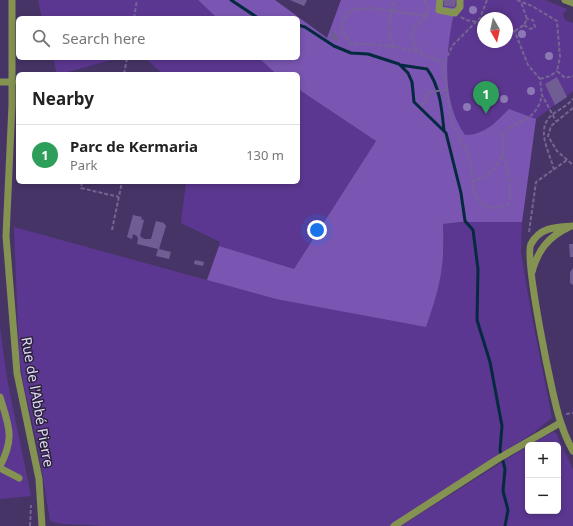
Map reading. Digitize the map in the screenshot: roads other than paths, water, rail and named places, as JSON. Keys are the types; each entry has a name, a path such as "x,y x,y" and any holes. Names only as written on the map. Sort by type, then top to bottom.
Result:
{"street":[{"name":"Rue de l'Abbé Pierre","path":"12,0 13,82 6,236 14,354 39,479 42,526"},
{"path":"440,0 439,10 455,13 458,12 460,0"},
{"path":"565,0 573,3"},
{"path":"0,82 13,82"},
{"path":"572,226 560,226 546,229 538,235 531,245 529,264 532,273 536,307 560,423 573,451"},
{"path":"532,273 539,252 544,244 552,237 572,226"},
{"path":"0,397 3,417 9,427 10,440 0,467 19,478"},
{"path":"394,526 496,460 560,423"}],"waterway":[{"path":"231,0 255,16"},
{"path":"300,26 305,27 334,46 351,53 368,54 399,64 408,73 412,82 414,102 446,133 461,193 465,221 473,230 478,269 477,320 490,362 502,426 500,450 505,469 503,491 508,510 505,526"},
{"path":"400,65 427,69 438,91 444,131"}],"place":[{"name":"Parc de Kermaria","path":"486,114"}]}
